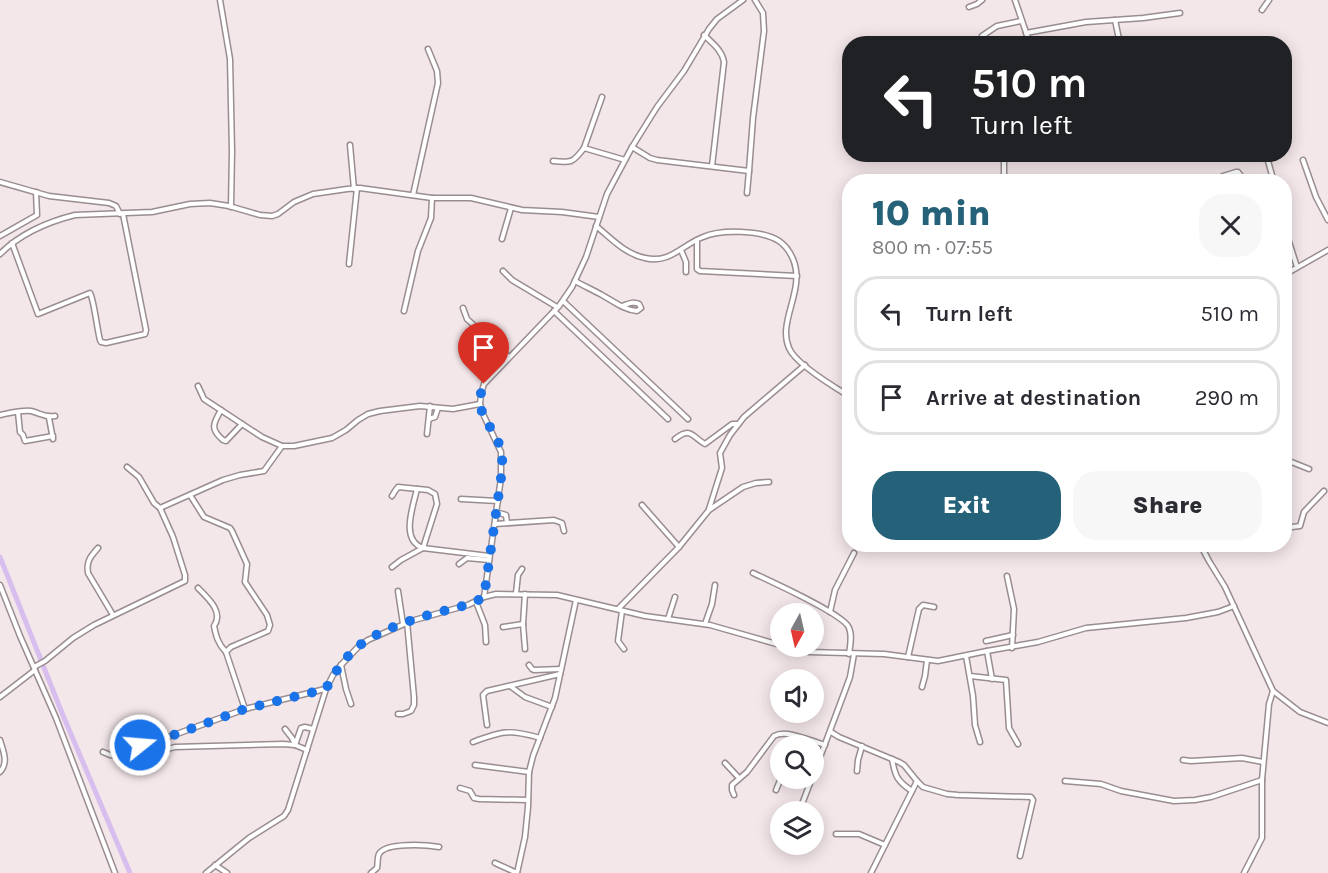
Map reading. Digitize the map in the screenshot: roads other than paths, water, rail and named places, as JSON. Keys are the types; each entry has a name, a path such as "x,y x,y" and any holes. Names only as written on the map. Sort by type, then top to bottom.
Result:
{"street":[{"path":"220,0 230,59 231,207"},
{"path":"484,597 501,478 501,452 480,404 484,384 563,300 586,257 611,184 632,147 657,107 684,71 704,35 717,19 743,0"},
{"path":"747,193 753,118 764,31 762,12 755,0"},
{"path":"969,7 982,0"},
{"path":"1015,0 1027,36"},
{"path":"1262,10 1269,0"},
{"path":"1026,33 1066,25 1180,13"},
{"path":"1115,20 1118,36"},
{"path":"982,36 997,26 1021,21"},
{"path":"704,35 720,51 724,63 712,166"},
{"path":"413,195 438,83 437,71 428,49"},
{"path":"553,161 572,162 577,158 584,148 602,97"},
{"path":"349,264 355,189 350,145"},
{"path":"632,147 657,160 749,171"},
{"path":"584,148 625,160"},
{"path":"1303,160 1316,197 1328,220"},
{"path":"0,182 49,196 109,203 116,206 122,214 145,334 106,343 101,342 90,293 39,314 12,243"},
{"path":"0,254 32,230 84,214 152,212 201,203 218,204 272,216 313,194 355,189 373,189 432,198 471,198 529,211 562,212 599,217"},
{"path":"0,236 37,215 36,192"},
{"path":"404,311 416,258 431,218 432,198"},
{"path":"502,239 512,208"},
{"path":"596,226 624,250 647,259 667,258 711,234 757,233 779,241 795,264 797,276 786,340 790,351 805,365 842,391"},
{"path":"697,240 697,268 699,271 797,276"},
{"path":"681,250 686,262 686,272"},
{"path":"1292,270 1328,250"},
{"path":"1292,251 1297,267"},
{"path":"503,271 512,280 555,309 668,419"},
{"path":"575,281 622,306"},
{"path":"563,300 688,419"},
{"path":"463,308 467,319 510,357"},
{"path":"709,510 721,471 720,453 738,424 805,365"},
{"path":"198,386 204,399 262,437 282,446 294,446 332,438 368,414 380,411 407,406 453,409 480,404"},
{"path":"427,434 430,406"},
{"path":"429,419 435,417 438,408"},
{"path":"221,410 213,425 223,441 226,441 242,424"},
{"path":"0,415 27,411 49,418 55,416"},
{"path":"18,412 20,432 25,441 53,438 49,418"},
{"path":"675,439 682,433 688,432 705,444 732,424 738,424"},
{"path":"160,508 223,480 264,471 282,446"},
{"path":"1292,462 1309,469"},
{"path":"0,697 73,638 113,615 185,581 173,537 160,508 154,503 140,477 127,467"},
{"path":"624,649 618,641 620,610 680,547 704,514 743,487 769,482"},
{"path":"392,496 398,488 417,489 433,491 437,499 423,548 392,567"},
{"path":"417,489 410,534 418,546 489,558"},
{"path":"1292,527 1300,526 1304,512 1324,491"},
{"path":"190,495 204,517 232,531 247,564 245,582 269,619 268,632 231,647 226,652"},
{"path":"461,499 498,501"},
{"path":"642,505 680,547"},
{"path":"496,512 506,515 507,523"},
{"path":"495,524 554,520 562,522 564,531"},
{"path":"98,548 89,558 88,573 113,615"},
{"path":"1204,552 1226,587 1273,691 1300,711 1328,723"},
{"path":"830,612 835,590 854,553"},
{"path":"459,564 467,558 489,558"},
{"path":"516,593 518,575 522,569"},
{"path":"753,573 830,612 842,620 850,630 852,654 850,677 825,745"},
{"path":"1007,576 1014,609 1012,648"},
{"path":"0,585 56,718 115,873"},
{"path":"705,624 712,604 715,585"},
{"path":"198,588 210,600 218,614 214,626 216,635 219,644 226,652 245,709"},
{"path":"398,591 412,662 414,697 411,711 398,714"},
{"path":"206,873 249,838 284,816 290,806 326,689 333,675 359,646 405,623 468,605 496,594 557,595 620,610 728,629 770,642"},
{"path":"525,594 523,624 525,649"},
{"path":"668,619 675,597"},
{"path":"495,863 517,873 525,837 529,772 552,707 576,600"},
{"path":"476,602 485,625 486,642"},
{"path":"909,657 919,609 923,605 934,607"},
{"path":"824,653 884,654 938,661 1012,648 1086,628 1186,618 1218,612 1233,606"},
{"path":"503,627 523,624"},
{"path":"986,641 1013,635"},
{"path":"987,651 992,679"},
{"path":"966,656 974,696 975,725 980,742"},
{"path":"922,687 927,660"},
{"path":"340,665 351,704"},
{"path":"529,665 534,670 561,671"},
{"path":"487,725 483,695 485,693 491,689 561,671"},
{"path":"970,676 1006,680 1009,729 1018,744"},
{"path":"510,685 525,697 552,707"},
{"path":"103,752 118,756 140,745 245,709 326,689"},
{"path":"1245,873 1262,838 1263,762 1269,704 1273,691"},
{"path":"295,745 301,728 313,729"},
{"path":"285,729 295,745"},
{"path":"473,742 508,731 540,738"},
{"path":"831,732 904,765 924,787 958,795 1031,796 1033,800 1020,856"},
{"path":"0,740 5,761 0,772"},
{"path":"734,795 732,785 747,772 770,741"},
{"path":"146,755 175,747 295,745 307,750"},
{"path":"857,771 861,746"},
{"path":"1183,760 1242,758 1263,762"},
{"path":"892,759 897,779 912,791"},
{"path":"724,763 739,778"},
{"path":"475,765 529,772"},
{"path":"1065,781 1101,784 1121,791 1174,801 1211,797 1262,780"},
{"path":"871,873 917,781"},
{"path":"460,788 470,791 474,798 479,800 528,800"},
{"path":"836,834 859,834 885,845"},
{"path":"371,873 377,868 378,855 381,851 397,846 440,847"},
{"path":"215,865 227,873"}],"waterway":[{"path":"0,557 62,713 130,873"}]}
